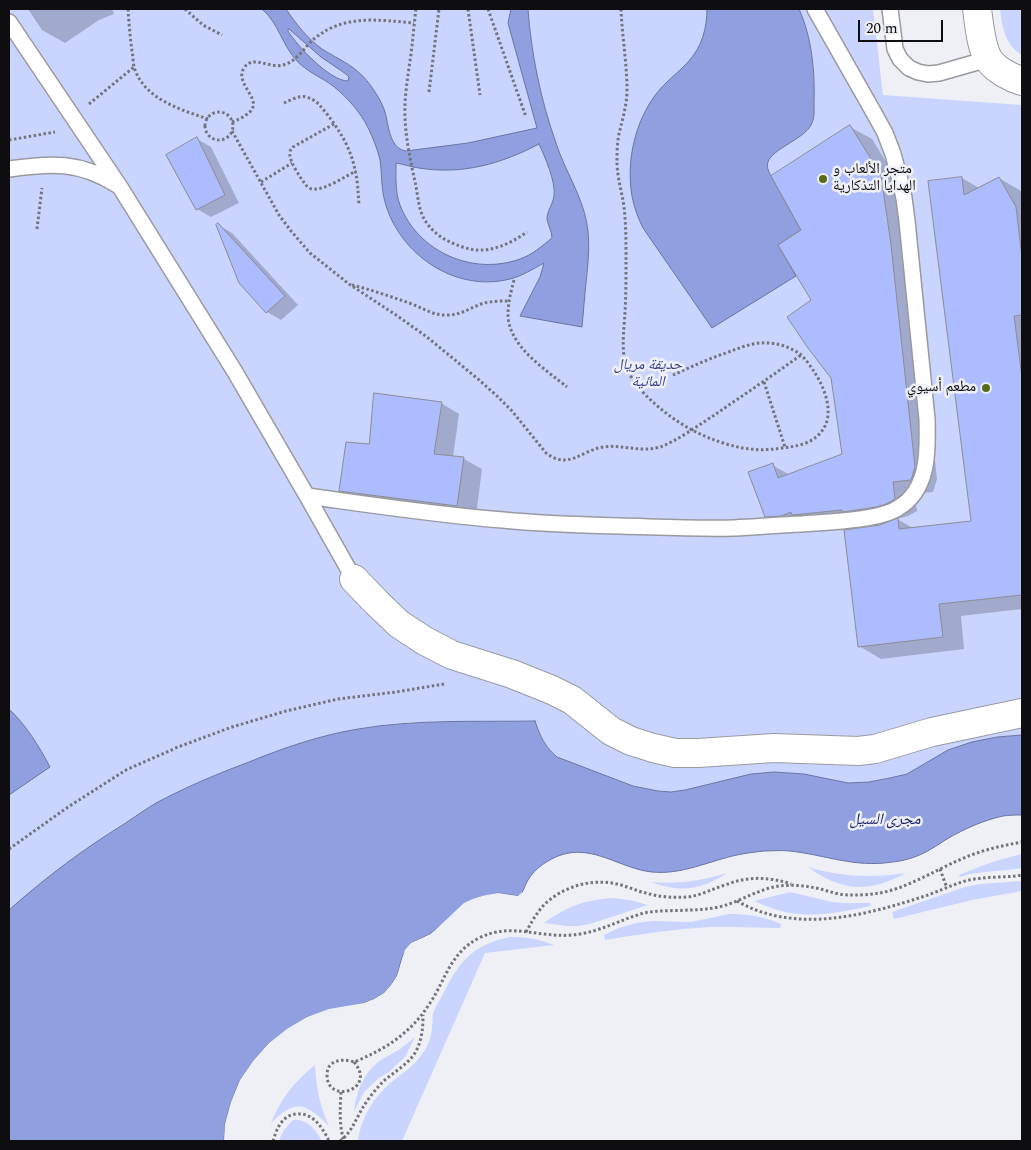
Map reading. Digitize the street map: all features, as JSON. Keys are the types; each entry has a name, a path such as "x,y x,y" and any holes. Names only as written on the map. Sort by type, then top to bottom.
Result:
{"street":[{"path":"977,9 981,36 988,59 1005,73 1022,81"},
{"path":"354,579 400,624 425,641 452,655 512,674 552,690 572,700 611,730 631,741 675,753 774,748 858,751 875,749 932,732 1022,712"}],"lane":[{"path":"307,496 502,520 583,525 706,528 768,526 865,518 882,515 898,508 910,499 920,485 928,456 928,440 904,198 893,154 885,133 815,9"},
{"path":"890,9 895,49 900,59 909,68 928,74 988,59"},
{"path":"9,22 120,187 235,372 354,579"},
{"path":"9,169 44,165 76,167 107,178 120,187"}],"path":[{"path":"128,9 134,67 143,84 153,94 177,108 208,119"},
{"path":"185,9 203,26 222,35"},
{"path":"416,9 406,90 405,119 420,209 425,222 436,234 450,243 466,249 498,248 513,242 527,232"},
{"path":"429,92 440,9"},
{"path":"468,9 480,95"},
{"path":"488,9 526,117"},
{"path":"621,9 628,91 625,112 619,132 617,164 626,233 624,340 626,364 631,376 641,390 670,417 691,430 730,446 752,450 774,450 795,446 814,438 826,424 828,416 827,405 821,383 801,355 785,347 768,343 750,344 706,360 674,375"},
{"path":"232,122 246,116 253,108 254,102 242,80 244,67 250,63 256,61 273,66 284,65 294,59 324,32 346,22 371,19 414,23"},
{"path":"9,140 77,122 134,67"},
{"path":"284,104 305,96 318,103 334,124 347,147 356,171 359,205"},
{"path":"232,131 225,138 215,139 211,137 206,128 208,119 216,113 226,114 232,122 232,131 279,215 310,253 349,284 419,332 478,379 498,396 546,453 552,457 562,460 572,459 591,451 612,446 633,450 660,447 691,430 801,355"},
{"path":"334,124 293,147 290,152 292,163 305,184 312,189 325,187 356,171"},
{"path":"261,182 292,163"},
{"path":"37,229 42,189"},
{"path":"514,280 508,301 508,316 510,328 516,341 534,361 567,387"},
{"path":"349,284 441,315 462,313 482,303 508,301"},
{"path":"764,382 785,448"},
{"path":"9,849 68,807 126,770 178,747 232,727 286,711 338,699 448,683"},
{"path":"354,1062 384,1048 398,1038 422,1014 436,994 451,963 468,945 478,938 502,931 514,930 542,935 572,936 602,929 644,913 706,909 722,906 779,886 810,886 838,894 867,895 896,889 973,854 1022,842"},
{"path":"940,869 947,888"},
{"path":"736,901 760,912 789,918 810,920 832,919 877,910 980,878 1022,875"},
{"path":"526,932 534,918 556,895 584,883 616,884 644,893 673,897 701,894 727,884 754,878 768,878 794,886"},
{"path":"342,1140 350,1132 361,1110 378,1087 415,1053 422,1034 422,1014"},
{"path":"347,1059 354,1062 360,1075 359,1082 355,1088 348,1092 334,1089 329,1084 328,1069 339,1060 347,1059"},
{"path":"341,1092 340,1123 342,1140"},
{"path":"274,1141 277,1129 281,1123 286,1117 294,1114 309,1116 316,1120 329,1141"}],"green space":[{"name":"حديقة مريال المائية","path":"9,9 873,9 883,95 1022,105 1022,735 997,737 907,774 869,782 848,783 804,774 774,772 751,774 671,792 633,786 557,757 543,740 535,721 401,723 357,729 316,738 275,752 167,798 136,815 98,840 9,910 9,795 50,766 28,731 9,709"},
{"path":"1000,9 1022,9 1022,55 1016,51 1005,35"},
{"path":"1022,854 1022,868 975,873 960,877 959,875 990,863"},
{"path":"808,867 832,873 857,876 906,873 880,884 856,887 832,881"},
{"path":"727,873 718,879 690,888 672,888 651,882 671,883 690,881"},
{"path":"1022,881 1022,891 972,900 894,919 892,912 965,887"},
{"path":"790,892 832,902 870,903 871,906 812,915 785,912 754,901"},
{"path":"612,898 648,905 590,924 567,926 544,923 576,905 593,900"},
{"path":"729,914 755,916 781,924 780,928 710,927 605,940 604,935 636,923 653,921 691,922"},
{"path":"510,937 533,939 554,945 485,953 402,1141 358,1141 362,1123 375,1100 387,1086 416,1062 426,1048 435,1009 455,972 469,956 486,944"},
{"path":"415,1037 405,1057 364,1092 354,1112 358,1092 367,1073 379,1061 397,1051"},
{"path":"315,1065 319,1097 329,1126 314,1112 301,1106 287,1110 271,1123 289,1091"},
{"path":"293,1120 307,1123 314,1129 322,1141 279,1141 284,1130"}],"water":[{"path":"262,9 286,9 302,30 317,45 360,73 377,94 384,109 392,140 400,149 406,151 468,143 537,128 508,23 511,9 528,9 534,60 541,94 560,153 585,213 587,224 589,241 582,327 520,316 540,277 544,263 514,278 489,282 469,280 450,274 432,265 416,253 392,221 384,197 379,155 365,122 339,91 298,62 268,15","holes":["289,29 321,57 346,74 349,77 348,81 332,75 315,62 292,37 288,31","539,144 550,170 554,190 547,219 552,238 529,255 502,263 466,262 449,256 433,247 408,222 397,195 396,163 435,170 466,169 496,162"]},
{"path":"707,9 799,9 810,43 814,91 814,114 811,125 802,135 775,153 767,164 770,174 801,230 778,245 796,276 712,328 643,228 634,204 630,183 631,156 643,117 656,94 688,62 697,50 705,30"},
{"path":"9,709 32,736 50,767 9,795"},
{"name":"مجرى السيل","path":"535,721 543,741 557,757 633,786 671,792 751,774 774,772 804,774 848,783 869,782 907,774 948,750 972,742 1022,735 1022,815 1003,816 974,825 927,852 902,861 866,863 790,851 764,851 737,855 685,870 652,872 629,867 596,855 573,852 561,855 538,868 528,880 519,896 498,893 475,898 430,934 411,943 402,957 397,976 384,993 364,1003 307,1017 269,1043 240,1080 225,1124 224,1141 9,1141 9,910 37,886 111,832 156,803 213,776 316,738 358,729 402,724"}],"pier":[{"path":"522,892 519,898 498,896 475,900 432,936 412,945 407,951 400,977 385,995 364,1005 308,1019 288,1031 271,1045 255,1062 242,1081 233,1103 227,1125 226,1141 224,1141 225,1124 240,1080 269,1043 307,1017 329,1009 364,1003 384,993 397,976 405,950 411,943 431,934 464,903 486,895 498,893 518,896"}],"building":[{"path":"850,125 881,175 891,245 915,467 911,480 893,482 895,499 886,504 842,512 842,510 792,515 791,512 781,516 765,517 748,472 773,463 778,478 842,454 831,378 787,317 811,300 778,245 801,230 771,176"},
{"path":"197,137 225,195 196,210 166,155"},
{"path":"962,177 964,195 999,177 1016,207 1022,257 1022,315 1014,316 1022,377 1022,595 939,604 943,637 858,647 844,530 880,525 898,518 899,529 971,521 928,181"},
{"path":"218,223 285,296 266,313 239,283 216,225"},
{"path":"374,393 442,402 434,454 464,457 457,506 339,491 346,442 369,444"}],"place":[{"name":"متجر الألعاب و الهدايا التذكارية","path":"823,179"},
{"name":"مطعم أسيوي","path":"986,388"}]}
